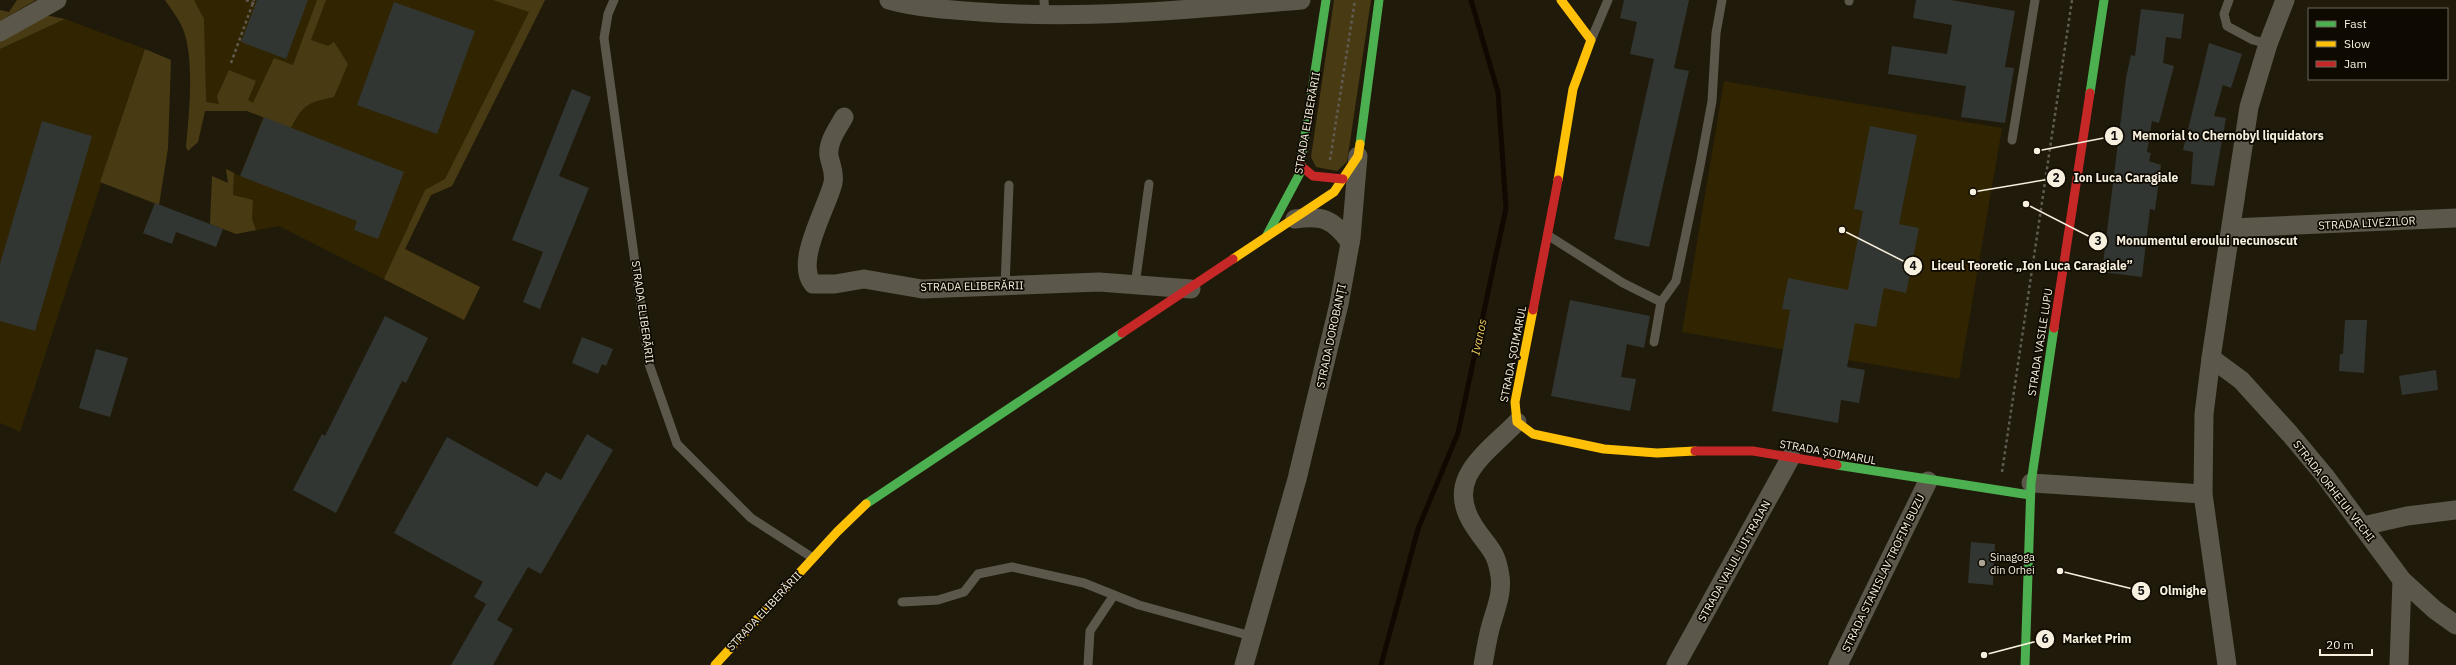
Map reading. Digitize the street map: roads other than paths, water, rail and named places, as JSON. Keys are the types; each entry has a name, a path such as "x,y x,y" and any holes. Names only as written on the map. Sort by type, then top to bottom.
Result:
{"street":[{"path":"0,32 57,0"},
{"path":"889,0 946,10 1045,8 1189,9 1301,0"},
{"name":"STRADA ELIBERĂRII","path":"1265,238 1288,199 1300,166 1310,114 1326,0"},
{"name":"STRADA DOROBANȚI","path":"1244,665 1250,636 1274,565 1314,410 1339,304 1350,242 1358,156 1380,0"},
{"path":"1561,0 1591,40"},
{"name":"STRADA VASILE LUPU","path":"2025,665 2030,489 2104,0"},
{"path":"2227,665 2203,494 2204,414 2249,107 2268,44 2285,0"},
{"name":"STRADA ȘOIMARUL","path":"1591,40 1576,75 1569,106 1566,141 1549,236 1515,402 1517,422 1533,434 1604,449 1657,453 1710,450 1753,451 1928,481 1999,491 2030,489"},
{"name":"STRADA ELIBERĂRII","path":"844,117 830,143 829,155 834,171 832,184 811,242 807,267 808,279 813,284 835,284 864,279 922,289 1099,282 1190,289"},
{"name":"STRADA ELIBERĂRII","path":"714,665 813,558 865,505 1334,192 1358,156"},
{"path":"1300,166 1313,176 1343,179"},
{"path":"1295,219 1311,216 1325,219 1340,229 1350,242"},
{"name":"STRADA LIVEZILOR","path":"2231,228 2456,218"},
{"name":"STRADA ORHEIUL VECHI","path":"2211,358 2241,380 2290,434 2363,526 2402,580 2435,610 2456,625"},
{"path":"1482,665 1490,628 1496,613 1501,578 1495,553 1468,516 1462,494 1465,478 1472,468 1517,422"},
{"name":"STRADA VALUL LUI TRAIAN","path":"1676,665 1791,457"},
{"name":"STRADA STANISLAV TROFIM BUZU","path":"1838,665 1928,481"},
{"path":"2030,489 2203,494"},
{"path":"2363,526 2408,516 2456,510"},
{"path":"2399,665 2402,580"}],"lane":[{"name":"STRADA ELIBERĂRII","path":"614,0 608,14 604,38 649,364 677,444 751,518 813,558"},
{"path":"1591,40 1608,0"},
{"path":"1654,342 1661,302 1676,281 1700,166 1712,101 1716,34 1722,0"},
{"path":"2012,140 2032,0"},
{"path":"2229,0 2224,14 2227,26 2253,40 2268,44"},
{"path":"1135,285 1149,184"},
{"path":"1005,286 1009,185"},
{"path":"1549,236 1623,283 1661,302"},
{"path":"902,602 938,600 964,592 978,574 1012,567 1084,582 1139,605 1250,636"},
{"path":"1088,665 1090,631 1114,595"}],"waterway":[{"name":"Ivanos","path":"1381,665 1418,529 1458,433 1506,208 1498,92 1471,0"}],"place":[{"name":"Memorial to Chernobyl liquidators","path":"2037,151"},
{"name":"Ion Luca Caragiale","path":"1973,192"},
{"name":"Monumentul eroului necunoscut","path":"2026,204"},
{"name":"Liceul Teoretic „Ion Luca Caragiale”","path":"1842,230"},
{"name":"Sinagoga din Orhei","path":"1982,563"},
{"name":"Olmighe","path":"2060,571"},
{"name":"Market Prim","path":"1984,655"}]}
